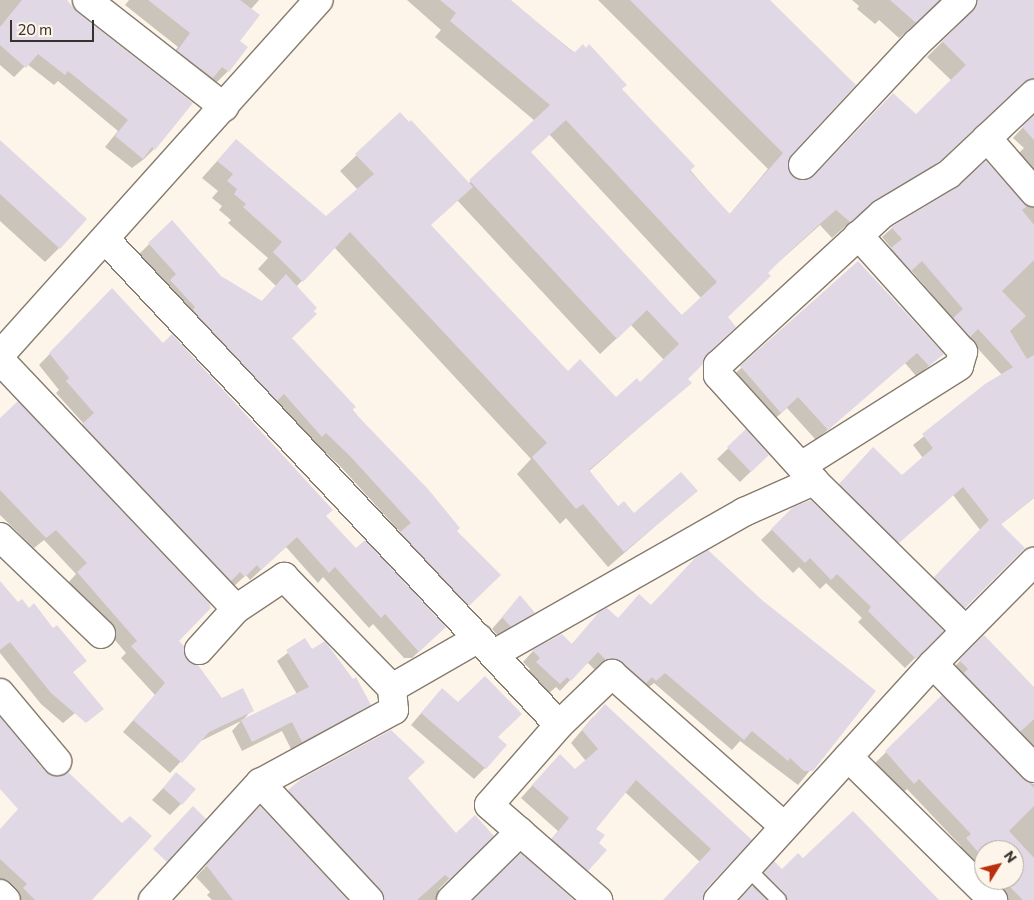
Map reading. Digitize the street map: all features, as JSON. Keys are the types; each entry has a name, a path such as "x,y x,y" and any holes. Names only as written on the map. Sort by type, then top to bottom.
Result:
{"street":[{"path":"87,0 224,107"},
{"path":"0,355 318,0"},
{"path":"803,166 916,44 962,0"},
{"path":"965,630 808,473 718,376 718,365 882,214 949,174 1034,94"},
{"path":"986,138 1034,192"},
{"path":"392,688 487,646 744,512 808,473 959,366 963,352 858,235"},
{"path":"105,239 559,725"},
{"path":"0,360 236,609"},
{"path":"0,537 101,634"},
{"path":"718,900 933,664 1034,562"},
{"path":"153,900 260,783 394,710 392,688 284,577 236,609 199,650"},
{"path":"933,664 1034,768"},
{"path":"598,900 489,805 559,725 612,674 784,826"},
{"path":"0,693 57,761"},
{"path":"848,757 994,900"},
{"path":"260,783 369,900"},
{"path":"450,900 520,832"},
{"path":"0,894 6,900"}],"lane":[{"path":"746,868 779,900"}],"building":[{"path":"22,0 67,0 77,12 193,103 155,150 152,147 143,159 115,136 128,120 68,71 65,75 38,54 26,68 0,45 0,27"},
{"path":"148,0 240,0 260,15 240,41 248,47 229,72 222,67 213,78 177,51 190,33"},
{"path":"440,0 511,0 574,53 583,44 586,48 589,44 627,85 622,89 695,166 690,171 730,214 783,153 630,0 770,0 856,85 791,155 788,170 800,180 814,176 893,93 916,114 966,65 942,41 973,11 977,0 1034,0 1034,79 1023,83 940,161 874,201 850,222 836,210 822,222 768,273 771,276 728,317 736,327 707,354 703,364 688,379 692,383 589,470 618,506 624,501 634,513 681,472 698,491 624,552 583,504 576,509 532,457 547,443 350,232 303,282 273,252 282,242 243,207 246,204 234,194 237,189 227,181 233,174 217,161 236,139 326,216 374,174 355,154 400,112 409,122 411,120 473,187 431,225 568,371 580,359 616,397 637,378 640,382 679,344 647,310 617,339 469,180 550,105 450,21 456,13","holes":["566,120 717,282 682,315 531,152"]},
{"path":"890,0 939,0 916,23"},
{"path":"1034,115 1034,140 1022,127"},
{"path":"0,140 87,219 60,249 0,194"},
{"path":"986,161 1027,206 1022,210 1034,225 1034,260 1002,291 1026,316 1010,331 1027,359 1034,355 1034,498 1001,524 1025,548 965,608 934,577 989,520 963,487 899,543 839,484 873,447 902,475 933,448 922,434 985,384 1013,367 978,329 970,337 953,318 963,309 922,261 911,271 891,248 902,239 891,227 957,187"},
{"path":"172,220 221,276 262,301 286,274 317,308 314,311 317,314 292,338 356,407 352,410 428,489 460,528 457,531 501,575 469,606 400,532 411,523 350,456 326,433 322,437 284,394 277,401 193,310 195,307 170,280 176,274 148,243"},
{"path":"858,261 944,354 929,366 917,353 828,430 798,397 781,413 740,366"},
{"path":"112,288 163,343 172,334 333,510 326,516 356,548 365,540 446,627 419,652 385,614 381,618 335,567 329,573 297,537 261,570 257,565 245,577 240,572 231,581 82,424 94,413 66,381 69,378 49,353"},
{"path":"18,401 209,603 211,608 179,641 184,646 184,655 189,662 198,665 222,698 243,688 254,711 209,732 182,763 133,720 165,683 131,646 137,641 77,572 87,563 56,530 46,538 0,490 0,418"},
{"path":"746,429 769,455 751,472 727,447"},
{"path":"811,500 944,631 916,659 868,611 871,607 837,574 831,580 810,558 805,563 771,529 793,507"},
{"path":"708,550 762,600 876,691 813,771 804,771 790,758 788,761 752,731 744,740 665,673 656,681 652,677 646,683 622,662 606,660 598,652 571,681 567,677 560,684 536,662 540,658 532,650 562,634 572,644 599,612 607,608 618,618 639,594 651,605 695,558"},
{"path":"0,581 18,602 22,599 29,608 34,603 53,628 57,625 87,661 73,672 104,709 86,723 51,693 10,642 0,650"},
{"path":"520,595 535,613 511,627 502,617"},
{"path":"984,635 1034,687 1034,719 1020,732 964,673 968,669 959,660"},
{"path":"305,638 312,649 325,641 353,679 356,677 371,705 302,742 292,722 252,742 241,720 309,687 286,650"},
{"path":"485,676 522,714 498,737 507,745 486,769 421,713 442,688 458,702"},
{"path":"942,695 1034,788 1034,806 1009,831 1017,840 974,840 974,847 966,838 971,834 919,779 914,784 885,751"},
{"path":"605,704 752,840 706,889 703,900 663,900 711,849 636,780 596,829 605,835 599,843 607,850 588,871 552,839 569,818 532,785 560,754 575,769 598,749 582,730"},
{"path":"0,717 45,771 59,776 68,772 122,823 130,816 152,836 92,900 35,900 23,888 27,884 0,859 0,829 18,809 0,789"},
{"path":"391,730 425,762 408,778 456,833 475,815 494,836 450,879 445,875 417,900 384,900 380,889 288,790 301,779"},
{"path":"176,772 196,789 182,805 163,788"},
{"path":"193,806 206,819 167,862 153,849"},
{"path":"260,806 348,900 233,900 206,865"},
{"path":"853,811 939,900 788,900 764,873 774,861 782,869 798,853 803,858"},
{"path":"1024,847 1034,858 1034,900 1023,900 1013,890 1024,890"},
{"path":"521,853 574,900 473,900"},
{"path":"752,886 767,900 739,900"}]}
